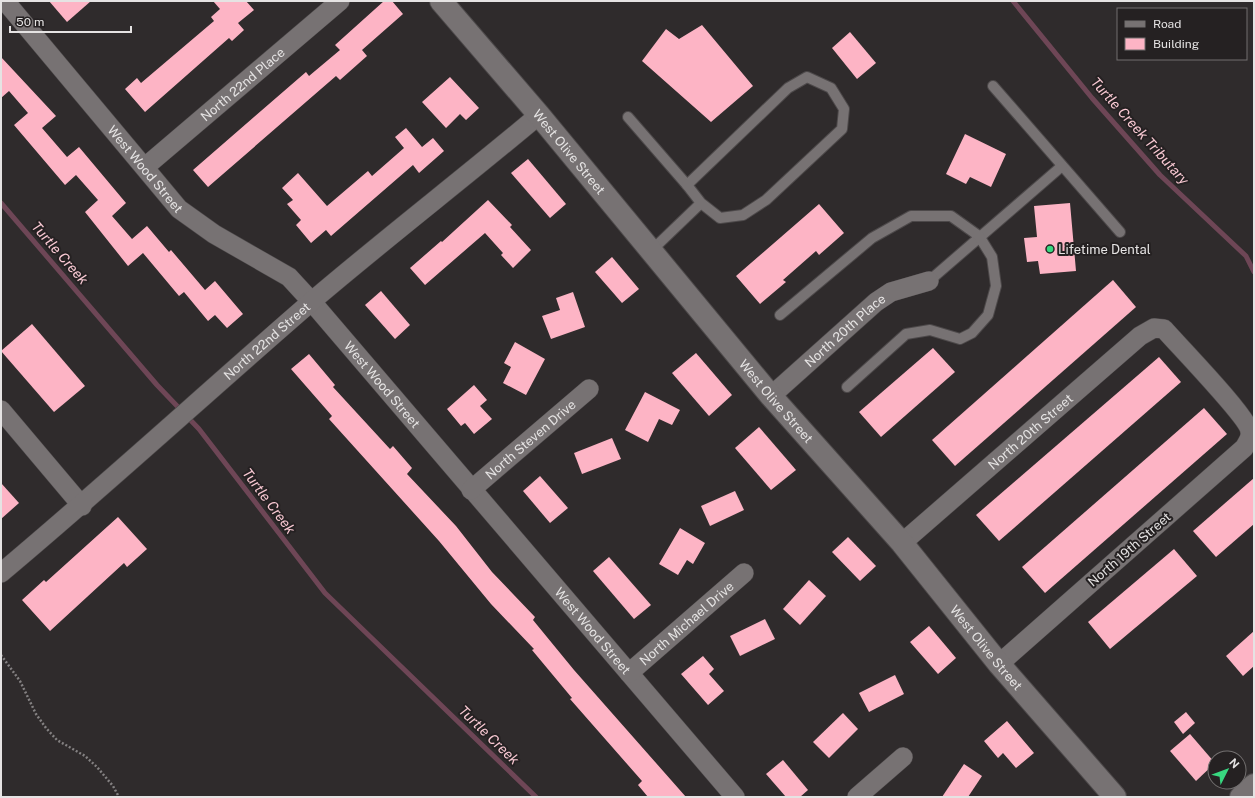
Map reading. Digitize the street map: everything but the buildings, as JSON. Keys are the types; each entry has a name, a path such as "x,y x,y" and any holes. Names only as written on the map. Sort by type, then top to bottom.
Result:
{"main road":[{"name":"West Olive Street","path":"441,1 539,116 770,396 902,544 999,664 1115,797"},
{"path":"1241,797 1254,785"}],"street":[{"name":"West Wood Street","path":"5,1 179,209 214,234 289,277 312,302 471,490 735,797"},
{"name":"North 22nd Place","path":"145,167 340,1"},
{"name":"North 22nd Street","path":"1,573 82,506 156,438 312,302 539,116"},
{"name":"North 20th Place","path":"770,396 876,302 891,292 929,281"},
{"name":"North 20th Street","path":"902,544 1140,336 1154,328 1164,329"},
{"name":"North 19th Street","path":"999,664 1244,448 1250,438 1250,430 1235,408 1164,329"},
{"name":"North Steven Drive","path":"471,490 589,389"},
{"path":"1,410 82,506"},
{"name":"North Michael Drive","path":"629,673 744,573"},
{"path":"857,797 903,757"}],"lane":[{"path":"628,117 701,203 720,218 743,215 766,200 842,129 844,109 831,88 807,76 788,88 687,185"},
{"path":"994,86 1120,232"},
{"path":"929,281 979,236 1062,166"},
{"path":"651,252 701,203"},
{"path":"780,315 872,238 911,216 951,216 979,236 992,257 996,286 988,315 983,321 972,333 960,339 930,330 906,334 847,387"}],"path":[{"path":"1,655 20,681 36,714 46,728 57,740 85,756 108,780 119,797"}],"waterway":[{"name":"Turtle Creek Tributary","path":"1013,1 1092,98 1160,175 1246,256 1254,272"},
{"name":"Turtle Creek","path":"1,203 157,385 199,429 325,593 536,797"}],"place":[{"name":"Lifetime Dental","path":"1050,249"}]}
